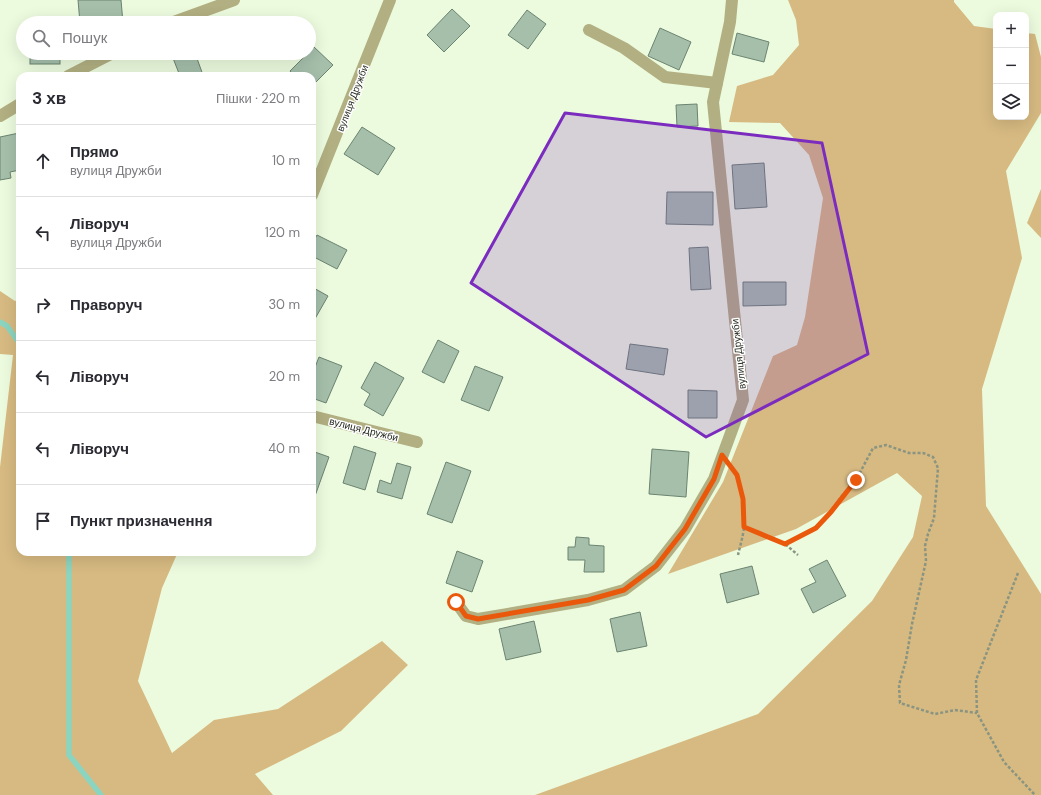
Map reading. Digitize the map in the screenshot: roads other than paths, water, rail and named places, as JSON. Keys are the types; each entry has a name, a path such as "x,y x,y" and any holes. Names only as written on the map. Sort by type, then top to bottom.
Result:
{"street":[{"path":"191,16 234,0"},
{"name":"вулиця Дружби","path":"316,185 390,0"},
{"name":"вулиця Дружби","path":"456,602 466,616 478,619 588,600 624,590 656,566 685,529 714,479 743,400 713,102 730,22 732,0"},
{"path":"589,30 624,48 665,77 717,83"},
{"path":"76,72 99,60"},
{"path":"0,116 16,106"},
{"name":"вулиця Дружби","path":"316,417 417,442"}],"waterway":[{"path":"0,322 7,326 16,338"},
{"path":"69,556 69,755 101,795"}]}
